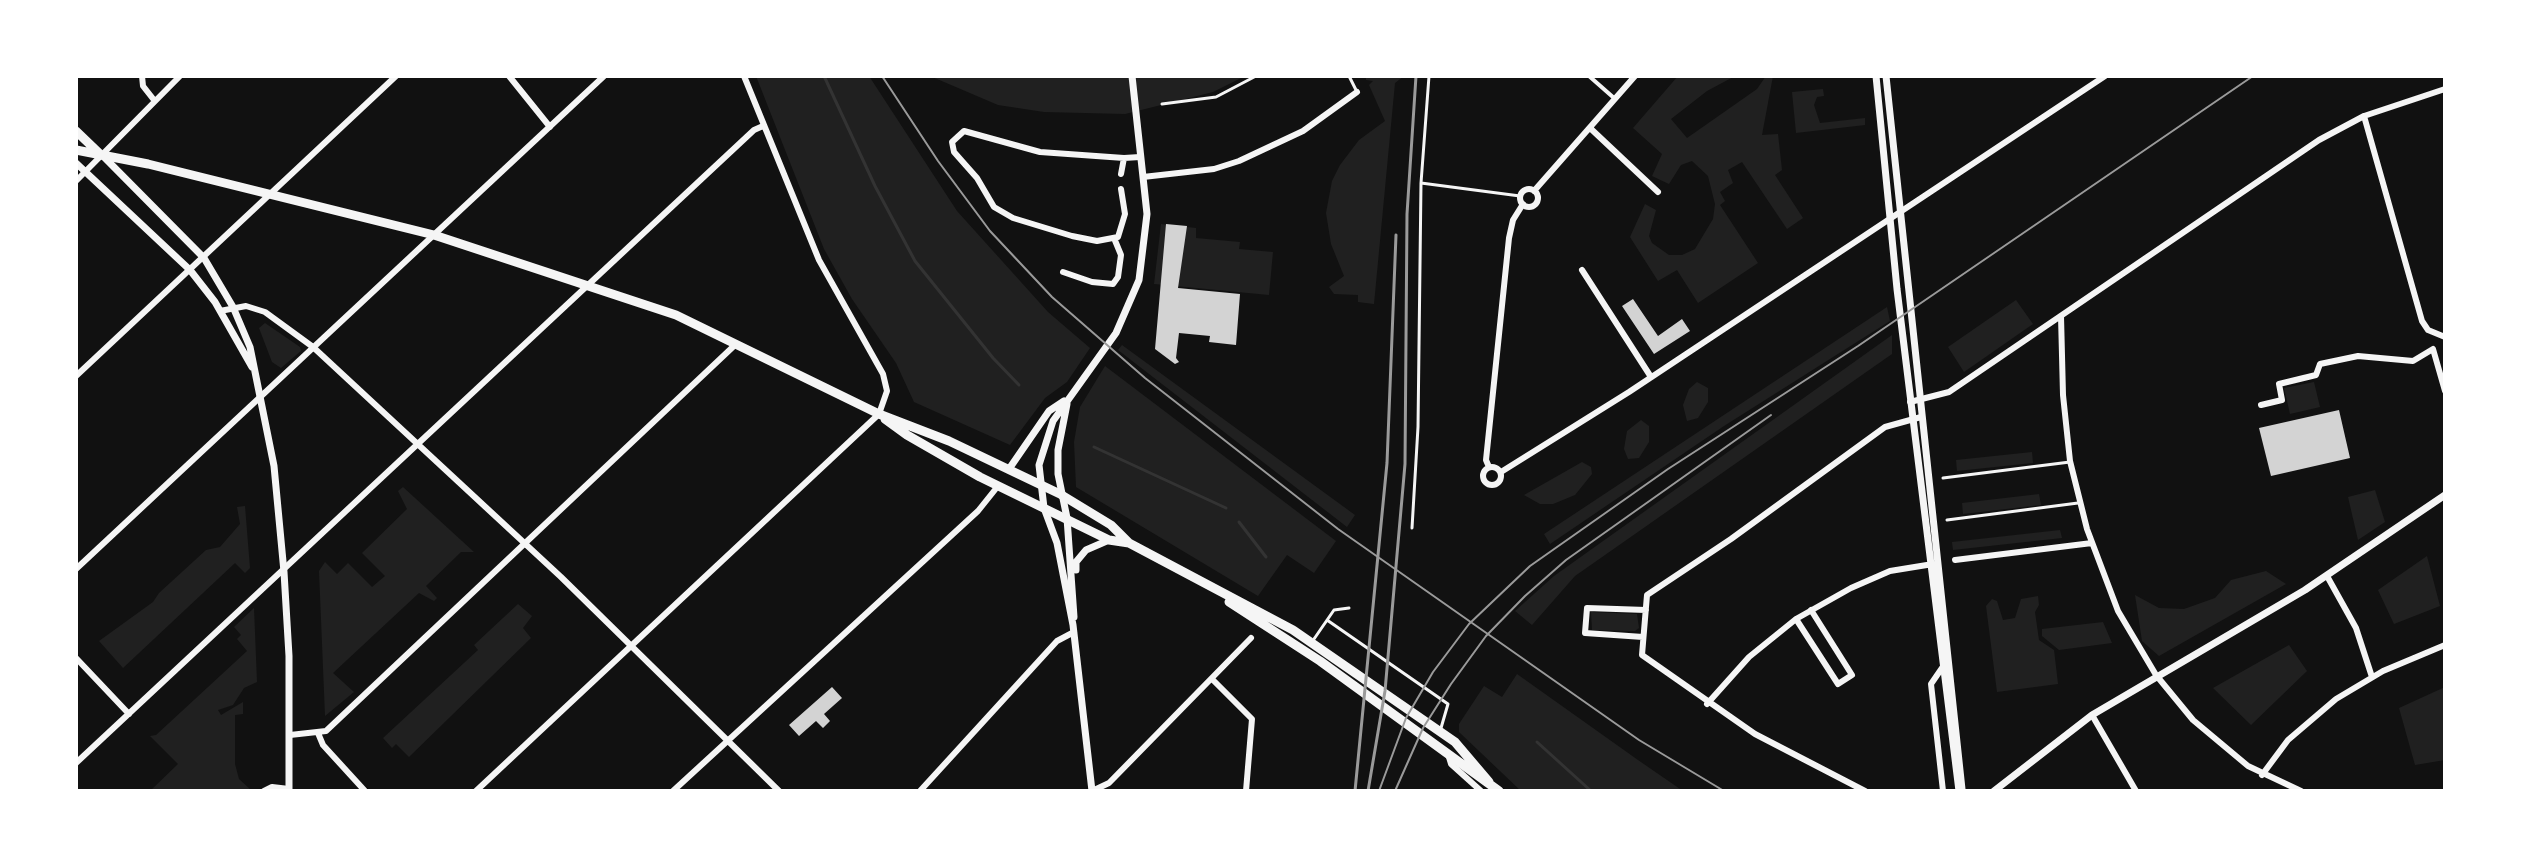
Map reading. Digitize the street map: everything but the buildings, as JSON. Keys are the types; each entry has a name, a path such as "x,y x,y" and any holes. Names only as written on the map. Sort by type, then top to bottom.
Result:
{"main road":[{"path":"76,131 101,155"},
{"path":"76,150 272,194 434,235 676,315 879,414 1060,494 1111,525 1129,543 1209,588 1305,652 1499,791"},
{"path":"879,414 907,435 998,486 1109,540 1129,543"},
{"path":"998,486 1009,469"},
{"path":"1209,588 1271,616 1441,732 1459,746 1489,782"},
{"path":"1305,652 1312,643"}],"street":[{"path":"142,76 143,86 154,100"},
{"path":"76,181 180,76"},
{"path":"76,376 396,76"},
{"path":"509,76 550,127"},
{"path":"76,569 263,398 394,269 604,76"},
{"path":"476,791 879,414 887,391 883,374 819,260 744,76"},
{"path":"1132,76 1147,214 1144,259 1139,280 1116,333 1053,421 1042,448 1038,483 1057,543 1074,628 1092,791 1109,783 1251,638"},
{"path":"1589,76 1615,99"},
{"path":"1534,191 1635,76"},
{"path":"1876,76 1889,217 1915,401"},
{"path":"1886,76 1916,417 1960,791"},
{"path":"1489,467 1483,475 1489,485 1499,483 1501,472 1651,377 2105,76"},
{"path":"1915,401 1949,392 2319,140 2364,116 2445,89"},
{"path":"1143,177 1214,169 1239,161 1303,131 1357,92"},
{"path":"2364,116 2422,321 2428,330 2445,337"},
{"path":"76,763 754,130 763,126"},
{"path":"1590,128 1658,192"},
{"path":"1121,189 1124,224 1120,235 1097,241 1072,236 1002,213 994,207 977,178 954,152 952,142 959,132 969,131 1040,152 1140,157"},
{"path":"101,155 204,258 233,307 250,347 263,398 274,466 284,572 290,735 289,790 272,787 264,791"},
{"path":"1121,174 1124,158"},
{"path":"76,163 190,270 220,311 255,372"},
{"path":"1523,204 1520,196 1527,189 1534,191"},
{"path":"1523,204 1530,206 1536,203 1534,191"},
{"path":"1501,472 1489,467 1486,460 1509,238 1513,220 1523,204"},
{"path":"1063,272 1092,282 1113,284 1118,277 1121,255 1114,238"},
{"path":"1582,270 1651,377"},
{"path":"220,311 246,306 265,312 313,347 631,644 779,791"},
{"path":"2061,316 2063,395 2071,462 2079,503 2118,611 2156,675 2215,741 2262,775 2301,791"},
{"path":"290,735 326,731 736,344"},
{"path":"2261,405 2282,400 2279,384 2316,375 2320,364 2358,356 2413,361 2433,349 2445,391"},
{"path":"1009,469 1049,411 1069,398"},
{"path":"1069,398 1058,450 1060,494 1067,518 1074,588"},
{"path":"1865,791 1792,755 1707,704 1642,655 1647,595 1731,539 1885,427 1916,417"},
{"path":"673,791 978,511 998,486"},
{"path":"1994,791 2092,715 2327,576 2445,495"},
{"path":"1074,628 1076,562 1086,550 1109,540"},
{"path":"1955,560 2092,543"},
{"path":"1707,704 1749,657 1796,619 1890,571 1934,564"},
{"path":"2327,576 2356,628 2372,677"},
{"path":"1643,637 1585,633 1587,608 1646,610"},
{"path":"1796,619 1838,684 1852,675 1811,610"},
{"path":"920,791 1057,641 1074,628"},
{"path":"2262,775 2312,716 2372,677 2445,645"},
{"path":"76,658 129,714"},
{"path":"1943,791 1931,684 1945,667"},
{"path":"1212,679 1252,719 1246,791"},
{"path":"2092,715 2136,791"},
{"path":"318,733 323,745 365,791"},
{"path":"1447,751 1451,764 1481,791"}],"lane":[{"path":"1162,104 1216,97 1256,76"},
{"path":"1349,76 1357,92"},
{"path":"1412,528 1419,412 1421,183 1429,76"},
{"path":"1421,183 1520,196"},
{"path":"1943,478 2071,462"},
{"path":"1947,520 2079,503"},
{"path":"1312,643 1338,608 1349,608"},
{"path":"1327,620 1448,704 1441,732 1447,751"}],"shaded area":[{"path":"756,76 869,76 957,211 1048,312 1090,348 1067,382 1045,398 1010,445 914,402 896,363 852,299 824,249"},
{"path":"930,76 1245,76 1213,92 1125,114 1044,112 998,105"},
{"path":"1366,76 1404,76 1395,83 1374,304 1358,302 1358,295 1334,294 1329,287 1344,276 1331,244 1326,213 1332,181 1340,165 1359,140 1385,121 1369,85 1373,81 1366,80"},
{"path":"1678,76 1735,76 1707,91 1671,119 1687,138 1757,89 1766,76 1773,76 1762,135 1778,134 1782,170 1775,175 1803,218 1787,229 1742,162 1728,170 1733,183 1720,192 1725,201 1720,205 1758,263 1698,303 1677,270 1658,281 1630,237 1645,204 1656,210 1649,236 1652,243 1669,255 1682,255 1695,249 1713,219 1715,204 1708,176 1692,161 1681,165 1669,184 1652,176 1662,154 1633,128"},
{"path":"1823,89 1824,96 1817,97 1814,105 1820,123 1865,118 1865,125 1796,133 1792,92"},
{"path":"1161,224 1196,228 1196,238 1240,242 1239,249 1273,252 1269,295 1154,284"},
{"path":"2016,300 2033,324 1964,372 1948,347"},
{"path":"1887,307 1890,321 1724,426 1550,544 1544,534"},
{"path":"265,323 300,347 301,351 281,368 272,362 259,328"},
{"path":"1892,335 1892,354 1575,576 1532,625 1515,611 1554,576"},
{"path":"1122,345 1355,515 1347,527 1118,350"},
{"path":"1105,366 1336,541 1314,573 1287,555 1258,596 1076,487 1074,442 1080,407"},
{"path":"1697,382 1708,388 1708,402 1698,418 1687,421 1683,405 1689,389"},
{"path":"2314,382 2320,407 2290,414 2284,388"},
{"path":"1641,420 1649,426 1649,442 1639,458 1628,459 1624,449 1627,431"},
{"path":"2032,452 2033,463 1957,471 1956,460"},
{"path":"1582,462 1591,467 1592,474 1575,495 1553,504 1540,504 1524,495"},
{"path":"403,487 474,552 461,552 426,586 437,598 434,601 419,593 333,673 354,692 325,716 319,571 325,562 337,574 348,563 372,587 385,576 362,553 407,509 398,491"},
{"path":"2375,490 2385,522 2358,540 2348,497"},
{"path":"2039,494 2041,505 1963,514 1962,503"},
{"path":"245,506 250,568 245,573 235,563 123,668 99,641 153,602 206,550 220,547 240,524 237,507"},
{"path":"2060,530 2062,538 1953,550 1952,542"},
{"path":"2427,556 2440,606 2394,624 2378,590"},
{"path":"2266,571 2286,584 2159,656 2142,641 2135,595 2159,608 2184,609 2215,598 2231,580"},
{"path":"2038,596 2039,605 2035,612 2039,640 2054,650 2058,684 1997,692 1986,606 1992,599 1997,601 2003,620 2015,618 2021,599"},
{"path":"518,604 532,616 523,628 531,638 409,757 396,744 392,748 383,738 478,650 474,645"},
{"path":"254,608 257,682 244,688 233,705 218,710 221,715 243,702 243,714 235,715 235,764 239,779 251,790 150,791 178,764 150,736 156,735 247,651 237,639 241,635 234,627"},
{"path":"1591,612 1637,614 1639,628 1635,631 1592,630"},
{"path":"2103,622 2112,643 2059,650 2042,636 2042,629"},
{"path":"2289,645 2307,671 2251,725 2213,688"},
{"path":"1517,674 1683,791 1521,791 1459,732 1459,724 1484,686 1502,697"},
{"path":"2445,687 2445,760 2415,765 2399,708"}],"waterway":[{"path":"824,76 875,186 915,261 993,358 1019,385"},
{"path":"1094,447 1226,508"},
{"path":"1239,522 1266,557"},
{"path":"1537,742 1591,791"}],"tram line":[{"path":"882,76 938,161 990,231 1052,297 1145,378 1338,529 1639,740 1724,791"},
{"path":"1379,791 1406,718 1433,672 1469,624 1530,566 1668,469 1858,346 2253,76"},
{"path":"1395,791 1423,728 1451,684 1486,636 1525,596 1566,560 1771,415"}],"railway":[{"path":"1368,791 1385,691 1405,464 1407,214 1416,76"},
{"path":"1355,791 1387,463 1396,235"}]}
